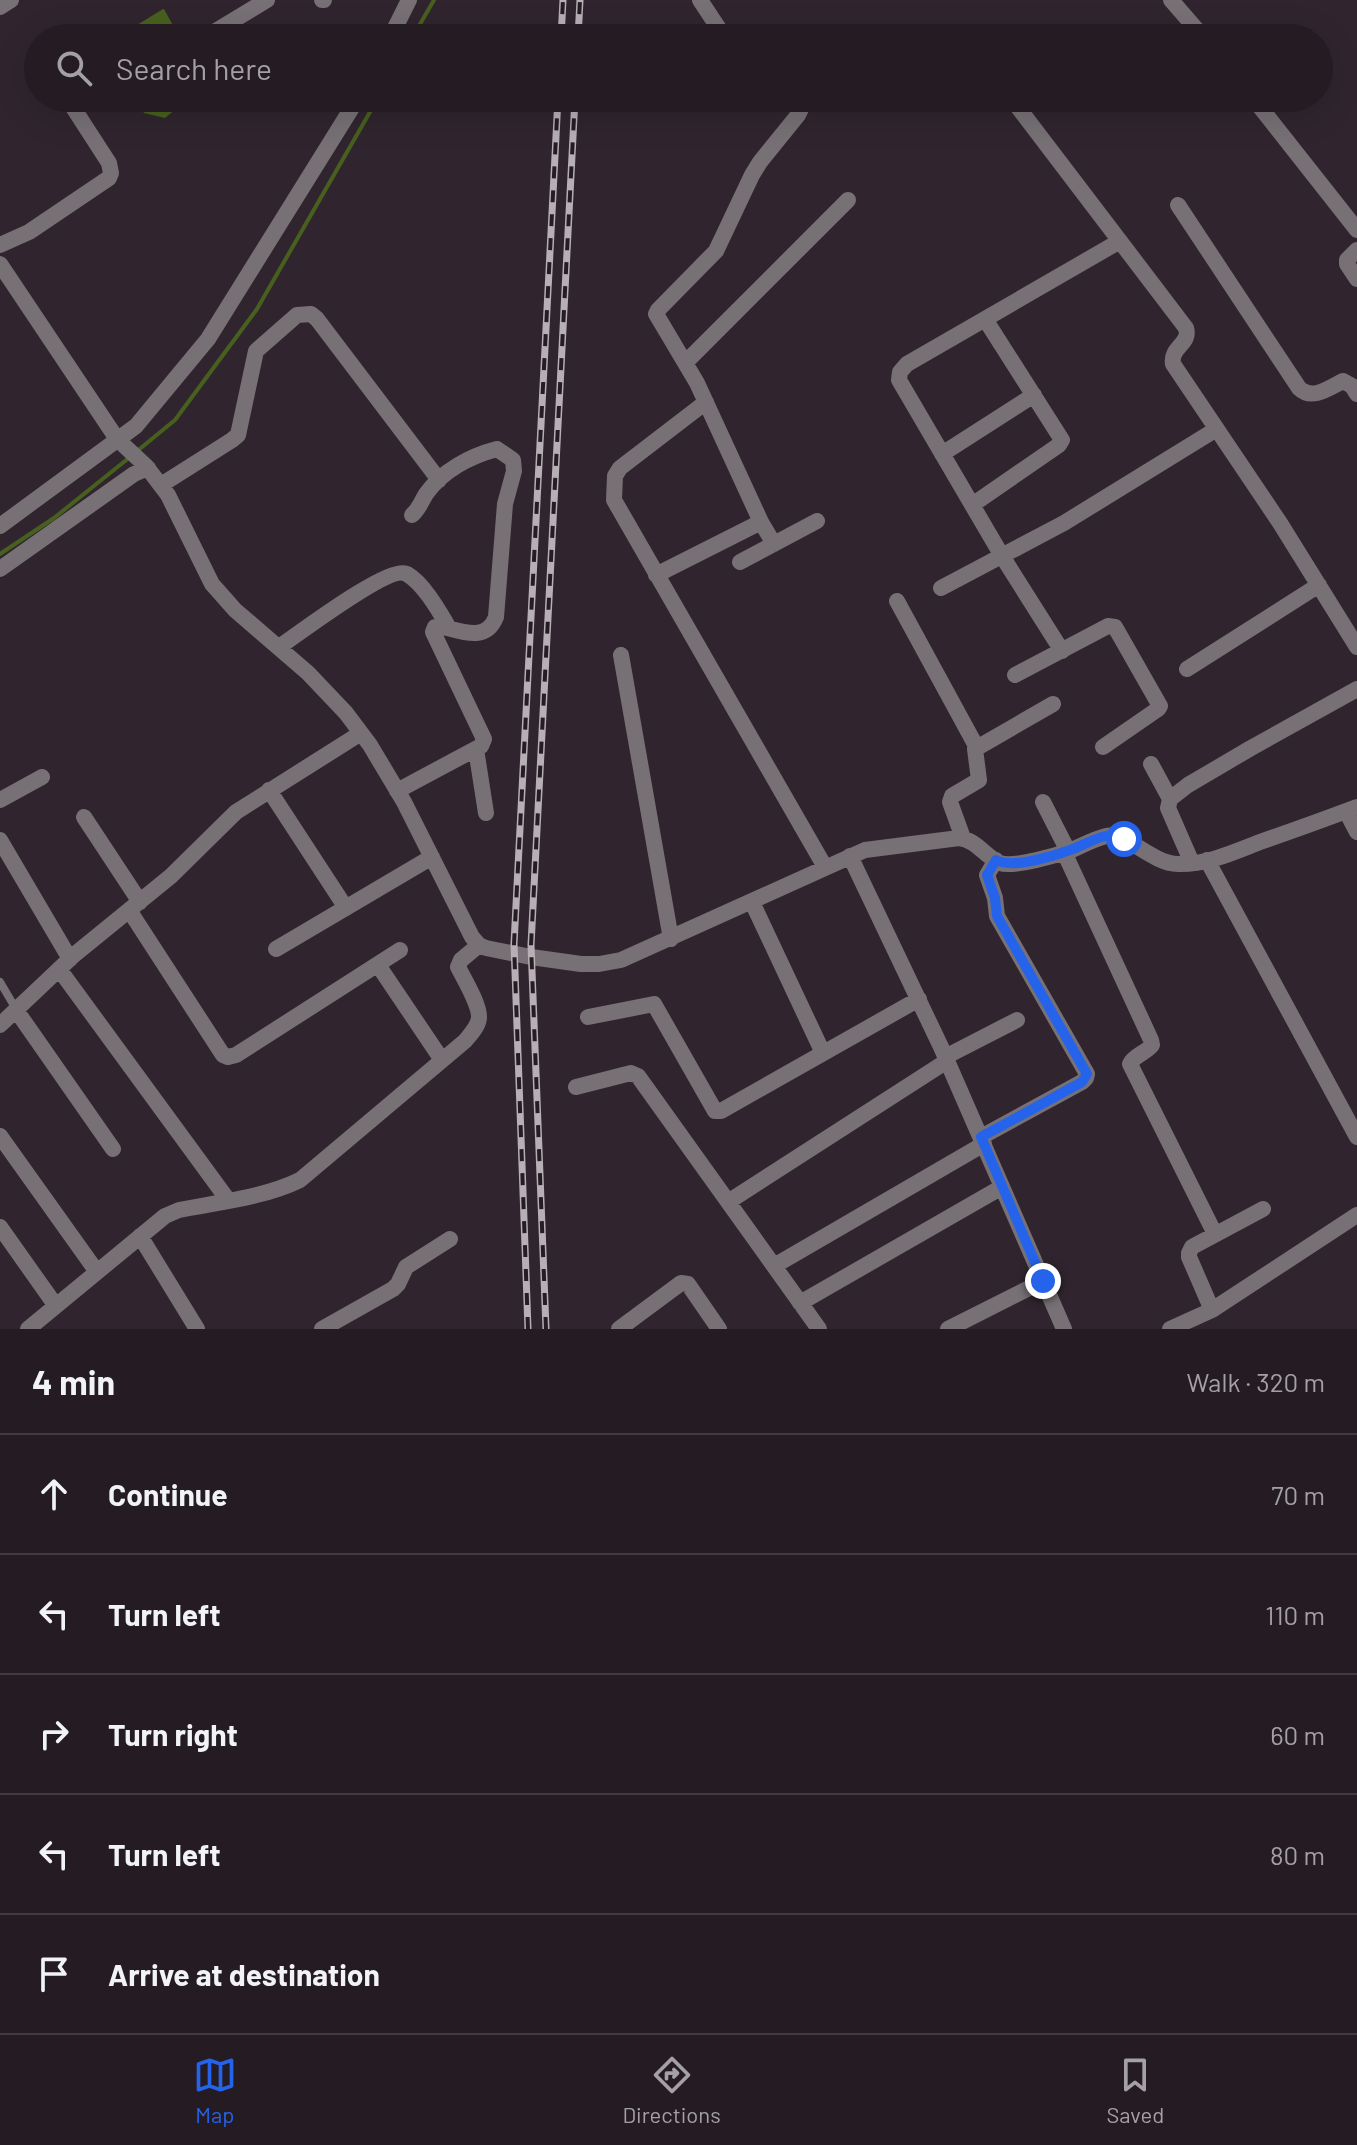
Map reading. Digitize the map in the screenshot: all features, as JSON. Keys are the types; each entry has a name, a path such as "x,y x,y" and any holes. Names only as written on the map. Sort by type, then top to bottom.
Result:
{"street":[{"path":"0,7 11,0"},
{"path":"227,24 267,0"},
{"path":"397,24 409,0"},
{"path":"700,0 716,24"},
{"path":"1171,0 1192,24"},
{"path":"0,245 29,232 109,178 109,163 76,112"},
{"path":"0,526 122,444 208,339 349,112"},
{"path":"774,544 686,362 656,314 716,251 752,175 799,112"},
{"path":"1022,112 1186,328 1188,334 1175,350 1173,364 1280,523 1357,647"},
{"path":"1264,112 1357,230"},
{"path":"686,362 848,200"},
{"path":"1178,205 1299,388 1314,394 1343,381 1352,386 1357,394"},
{"path":"1062,651 1002,556 899,380 900,372 907,364 1120,241"},
{"path":"1357,250 1347,264 1357,279"},
{"path":"0,264 122,444 147,467 168,495 212,584 235,610 308,673 361,733 397,791 479,945 531,957 599,964 621,960 825,867 872,849 963,838 975,843 1001,863 1013,864 1114,835 1162,862 1179,864 1199,862 1351,809 1357,832"},
{"path":"161,485 238,435 256,351 291,319 303,314 311,314 317,319 439,480"},
{"path":"972,505 1062,440 985,319"},
{"path":"942,454 1034,395"},
{"path":"706,402 620,468 613,488 616,506 825,867"},
{"path":"941,588 1083,511 1215,430"},
{"path":"397,791 476,749 484,739 433,632 435,627 477,634 492,627 496,617 505,504 514,471 513,460 497,449 455,467 427,493 419,509 412,515"},
{"path":"0,569 147,467"},
{"path":"740,562 817,521"},
{"path":"656,575 761,522"},
{"path":"279,647 364,589 400,572 407,574 427,594 449,628"},
{"path":"1187,669 1319,585"},
{"path":"897,601 976,746"},
{"path":"1015,675 1108,626 1115,627 1159,703 1158,709 1103,747"},
{"path":"621,655 671,939"},
{"path":"1357,689 1188,785 1170,799 1168,808 1357,1137"},
{"path":"963,838 950,802 952,796 979,780 974,752 976,746 1053,704"},
{"path":"0,1025 64,964 187,862 236,812 361,733"},
{"path":"476,749 486,813"},
{"path":"1151,764 1170,799"},
{"path":"0,800 42,777"},
{"path":"269,790 346,908"},
{"path":"1043,802 1151,1040 1149,1049 1132,1059 1130,1064 1215,1234"},
{"path":"84,817 223,1055 236,1055 400,950"},
{"path":"0,840 64,964 228,1200"},
{"path":"850,856 919,999 1064,1329"},
{"path":"276,949 432,857"},
{"path":"774,1266 1082,1082 1087,1074 997,916 995,898 987,879 988,871 996,860"},
{"path":"752,902 823,1053"},
{"path":"28,1329 165,1216 179,1210 286,1187 300,1180 442,1060 475,1029 479,1018 458,967 461,960 479,945"},
{"path":"378,965 442,1060"},
{"path":"588,1017 654,1004 715,1111 721,1111 919,999"},
{"path":"16,1010 113,1149"},
{"path":"728,1202 946,1059 1017,1020"},
{"path":"576,1087 631,1073 638,1076 819,1329"},
{"path":"0,1136 97,1272"},
{"path":"800,1303 1002,1187"},
{"path":"1212,1310 1189,1253 1192,1247 1263,1209"},
{"path":"1170,1329 1212,1310 1356,1218"},
{"path":"0,1227 56,1306"},
{"path":"140,1236 197,1329"},
{"path":"322,1329 393,1289 406,1267 450,1239"},
{"path":"948,1329 1043,1281"},
{"path":"619,1329 681,1283 688,1284 719,1329"}],"lane":[{"path":"0,982 16,1010"}],"shaded area":[{"path":"163,9 172,24 139,24"},
{"path":"143,112 172,112 165,118"}],"waterway":[{"path":"420,24 434,0"},
{"path":"136,452 175,420 257,309 370,112"},
{"path":"0,554 54,518 130,457"}],"railway":[{"path":"562,24 563,0"},
{"path":"579,24 580,0"},
{"path":"528,1329 514,944 557,112"},
{"path":"546,1329 531,945 574,112"}],"route":[{"path":"1043,1281 981,1137 1082,1082 1087,1074 997,916 987,875 996,860 1013,864 1064,852 1106,836 1124,839"}]}
